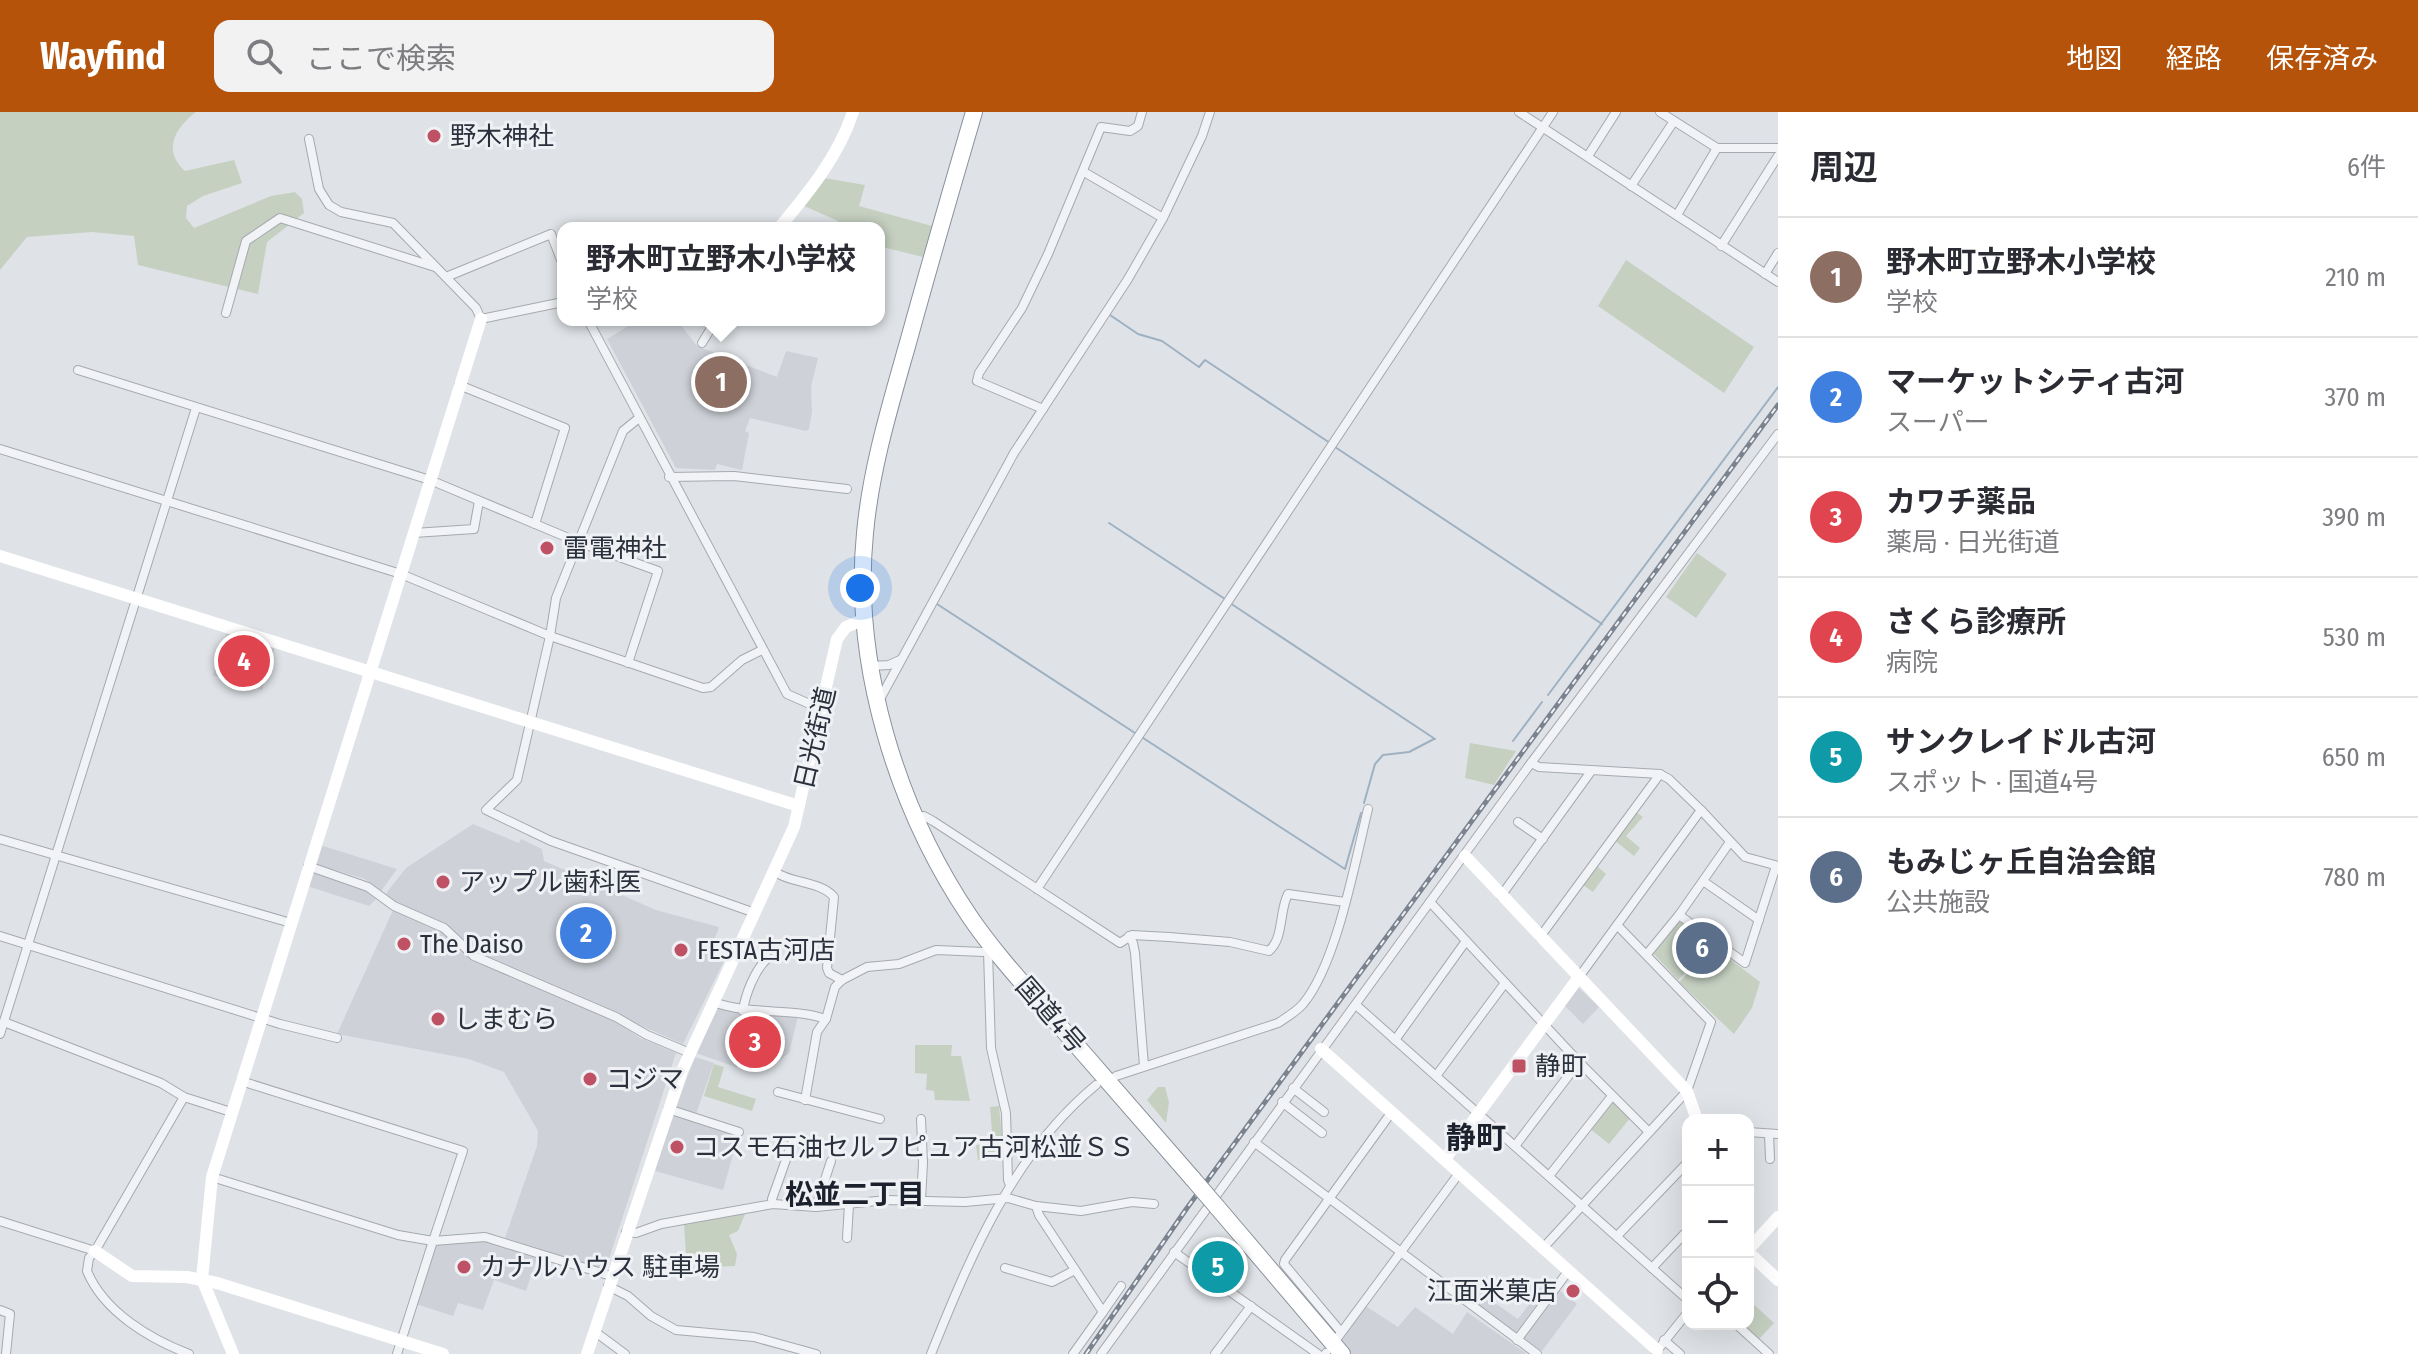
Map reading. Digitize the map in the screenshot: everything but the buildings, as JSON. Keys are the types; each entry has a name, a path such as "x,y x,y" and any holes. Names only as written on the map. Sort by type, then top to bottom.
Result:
{"highway":[{"path":"865,619 865,534 883,433 974,112"},
{"name":"国道4号","path":"865,619 878,703 898,777 914,818 956,896 991,950 1217,1207 1328,1354"}],"street":[{"path":"784,222 833,157 843,141 853,112"},
{"path":"1043,409 977,381 979,373 1022,308 1084,172 1101,127 1130,131 1138,126 1142,112"},
{"path":"878,703 1014,453 1128,279 1163,218 1202,136 1210,112"},
{"path":"1519,112 1778,282"},
{"path":"1037,889 1553,112"},
{"path":"1588,156 1616,112"},
{"path":"1660,112 1717,148 1778,148"},
{"path":"1631,186 1674,121"},
{"path":"233,1354 202,1279 212,1177 481,319 476,308 393,223 341,212 329,205 319,189 309,139"},
{"path":"1677,215 1717,148"},
{"path":"1721,246 1778,156"},
{"path":"1084,172 1163,218"},
{"path":"226,313 246,241 280,218 437,268"},
{"path":"446,277 551,234 557,250"},
{"path":"1765,274 1778,253"},
{"path":"481,319 557,303"},
{"path":"591,326 787,694 821,709"},
{"path":"702,343 712,326"},
{"path":"78,370 430,480 578,542 658,571 628,663"},
{"path":"459,385 565,428 535,524"},
{"path":"0,1034 196,408"},
{"path":"639,418 623,431 556,598 517,780 486,810 551,841 755,913"},
{"path":"1101,1354 1531,763 1778,434"},
{"path":"0,449 401,574 550,636 703,688 711,687 742,660 762,650"},
{"path":"669,477 734,476 847,489"},
{"path":"414,533 474,529 479,501"},
{"path":"0,556 799,806"},
{"name":"日光街道","path":"587,1354 668,1109 690,1053 794,827 837,639 846,627 865,619"},
{"path":"871,666 889,665 900,659"},
{"path":"1531,763 1539,767 1660,774 1701,810 1745,857 1777,866 1745,963 1679,915"},
{"path":"1501,897 1592,770"},
{"path":"1540,937 1660,774"},
{"path":"1116,1076 1278,1023 1306,1000 1345,902 1368,809"},
{"path":"1445,1159 1701,810"},
{"path":"914,818 924,816 933,821 1120,943 1129,936 1209,939 1269,951 1276,943 1288,894 1345,902"},
{"path":"1518,822 1543,839"},
{"path":"0,839 291,923"},
{"path":"1647,954 1679,915 1730,842"},
{"path":"1465,856 1687,1091 1695,1114"},
{"path":"308,866 368,887 394,906 444,928 474,956 616,1017 647,1035 690,1053"},
{"path":"775,872 784,878 825,889 834,897 827,968 829,973 842,980"},
{"path":"1703,881 1759,920"},
{"path":"1430,902 1579,1062 1648,1131"},
{"path":"1544,1247 1687,1091 1711,1022 1617,925"},
{"path":"0,936 337,1038"},
{"path":"1129,936 1135,953 1144,1066"},
{"path":"1395,1040 1466,941"},
{"path":"805,1100 817,1032 826,1019 835,987 842,980 867,967 899,964 936,950 991,950 991,1048 1006,1113 1010,1185"},
{"path":"743,1011 761,964 768,958"},
{"path":"1436,1076 1505,983"},
{"path":"713,1002 743,1011 810,1014 826,1019"},
{"path":"1356,1005 1682,1295"},
{"path":"4,1022 161,1083 184,1097 231,1112"},
{"path":"1321,1049 1658,1348 1680,1354"},
{"path":"1515,1146 1579,1062"},
{"path":"241,1081 463,1151 399,1347"},
{"path":"931,1354 1010,1185 1063,1114 1096,1085"},
{"path":"1293,1088 1324,1112"},
{"path":"778,1092 880,1119"},
{"path":"1549,1176 1612,1096"},
{"path":"184,1097 89,1258 85,1273 134,1326 161,1343 189,1354"},
{"path":"1282,1102 1322,1133"},
{"path":"668,1109 739,1132"},
{"path":"1391,1113 1284,1264 1340,1334 1460,1172"},
{"path":"921,1119 921,1200"},
{"path":"1754,1132 1774,1134 1770,1159"},
{"path":"773,1204 772,1199 793,1140"},
{"path":"1254,1142 1537,1354"},
{"path":"816,1207 831,1161"},
{"path":"1617,1236 1682,1168"},
{"path":"212,1177 398,1235 433,1241 485,1237 610,1281 651,1316 676,1330 754,1337 816,1354"},
{"path":"626,1232 636,1233 661,1224 773,1204 816,1207 921,1200 1014,1199 1036,1206 1081,1211 1132,1202 1154,1204"},
{"path":"847,1238 849,1205"},
{"path":"1036,1206 1103,1312"},
{"path":"1754,1244 1778,1217"},
{"path":"0,1221 95,1251 132,1276 202,1279 399,1347 443,1354"},
{"path":"1652,1268 1682,1236"},
{"path":"1174,1252 1251,1306 1328,1354"},
{"path":"1754,1257 1778,1280"},
{"path":"1005,1268 1052,1282 1075,1270"},
{"path":"1517,1340 1569,1270"},
{"path":"1073,1354 1121,1286"},
{"path":"1215,1354 1251,1306"},
{"path":"0,1310 10,1314 6,1354"},
{"path":"1658,1348 1682,1319"},
{"path":"1743,1330 1769,1354"},
{"path":"594,1331 625,1354"}],"shaded area":[{"path":"628,326 682,326 697,346 777,377 786,351 818,358 811,387 809,429 806,431 750,418 745,431 749,433 742,470 717,464 715,470 676,468 607,339"},
{"path":"227,632 275,647 262,690 213,675"},
{"path":"473,824 519,843 521,839 542,849 544,861 656,910 719,927 710,952 725,959 683,1044 473,952 451,930 387,896 406,868"},
{"path":"320,845 397,869 381,891 365,879 318,865 315,861"},
{"path":"314,872 366,890 376,899 369,906 307,886"},
{"path":"393,910 442,932 470,958 617,1022 640,1038 676,1053 606,1268 601,1270 505,1238 537,1146 538,1131 504,1072 469,1059 337,1034"},
{"path":"1578,987 1599,1007 1583,1024 1564,1005"},
{"path":"718,1008 742,1013 798,1016 789,1053 778,1061 758,1068 736,1067 696,1053"},
{"path":"695,1057 714,1063 696,1114 676,1107"},
{"path":"671,1114 739,1133 723,1190 655,1171"},
{"path":"481,1239 534,1253 537,1258 526,1291 494,1280 483,1310 458,1303 453,1316 416,1304 436,1244"},
{"path":"1546,1281 1552,1286 1516,1335 1474,1305 1482,1294 1518,1319"},
{"path":"1559,1290 1577,1304 1542,1351 1524,1338"},
{"path":"1364,1305 1398,1327 1415,1307 1453,1334 1467,1312 1527,1354 1352,1354 1339,1339"}],"green space":[{"path":"0,112 196,112 182,125 174,140 174,155 178,163 185,171 234,160 242,183 203,196 187,206 186,218 194,228 271,196 295,192 302,199 304,213 267,242 258,294 138,265 134,236 92,232 27,237 0,270"},
{"path":"824,178 865,185 859,206 932,226 923,257 885,248 885,222 838,222 802,205"},
{"path":"1626,260 1754,347 1724,393 1598,306"},
{"path":"1697,553 1727,574 1696,618 1666,597"},
{"path":"1470,743 1516,751 1494,785 1465,778"},
{"path":"1636,812 1643,817 1626,836 1640,848 1634,856 1614,840"},
{"path":"1597,866 1606,874 1593,892 1583,885"},
{"path":"1679,921 1700,935 1690,949 1701,957 1678,980 1653,953"},
{"path":"1714,947 1760,982 1752,1008 1734,1034 1679,982"},
{"path":"915,1045 952,1045 951,1056 961,1056 970,1101 935,1100 934,1091 926,1090 927,1074 915,1073"},
{"path":"714,1064 724,1067 718,1087 756,1099 752,1111 704,1096"},
{"path":"1158,1087 1165,1087 1169,1102 1166,1123 1147,1100"},
{"path":"1611,1101 1631,1117 1609,1144 1589,1128"},
{"path":"999,1106 1004,1158 978,1160 976,1145 993,1144 990,1107"},
{"path":"745,1214 738,1231 729,1235 737,1254 735,1266 714,1267 686,1255 684,1224"},
{"path":"1754,1305 1774,1323 1759,1339 1749,1330 1754,1330"}],"waterway":[{"path":"1110,315 1138,334 1162,341 1199,367 1205,360 1330,443"},
{"path":"1548,695 1778,387"},
{"path":"1335,447 1602,624"},
{"path":"1109,523 1225,599"},
{"path":"1230,603 1435,739"},
{"path":"937,604 1135,733"},
{"path":"1513,741 1542,702"},
{"path":"1140,736 1345,869 1361,813"},
{"path":"1364,803 1375,764 1383,755 1409,752 1434,739"}],"railway":[{"path":"1086,1354 1187,1208 1778,405"}],"place":[{"name":"野木神社","path":"434,136"},
{"name":"野木町立野木小学校","path":"721,382"},
{"name":"雷電神社","path":"547,548"},
{"name":"さくら診療所","path":"244,661"},
{"name":"アップル歯科医","path":"443,882"},
{"name":"マーケットシティ古河","path":"586,933"},
{"name":"The Daiso","path":"404,944"},
{"name":"もみじヶ丘自治会館","path":"1702,948"},
{"name":"FESTA古河店","path":"681,950"},
{"name":"しまむら","path":"438,1019"},
{"name":"カワチ薬品","path":"755,1042"},
{"name":"静町","path":"1519,1066"},
{"name":"コジマ","path":"590,1079"},
{"name":"コスモ石油セルフピュア古河松並ＳＳ","path":"677,1147"},
{"name":"カナルハウス 駐車場","path":"464,1267"},
{"name":"サンクレイドル古河","path":"1218,1267"},
{"name":"江面米菓店","path":"1573,1291"}],"district":[{"name":"静町","path":"1476,1138"},
{"name":"松並二丁目","path":"855,1194"}]}
